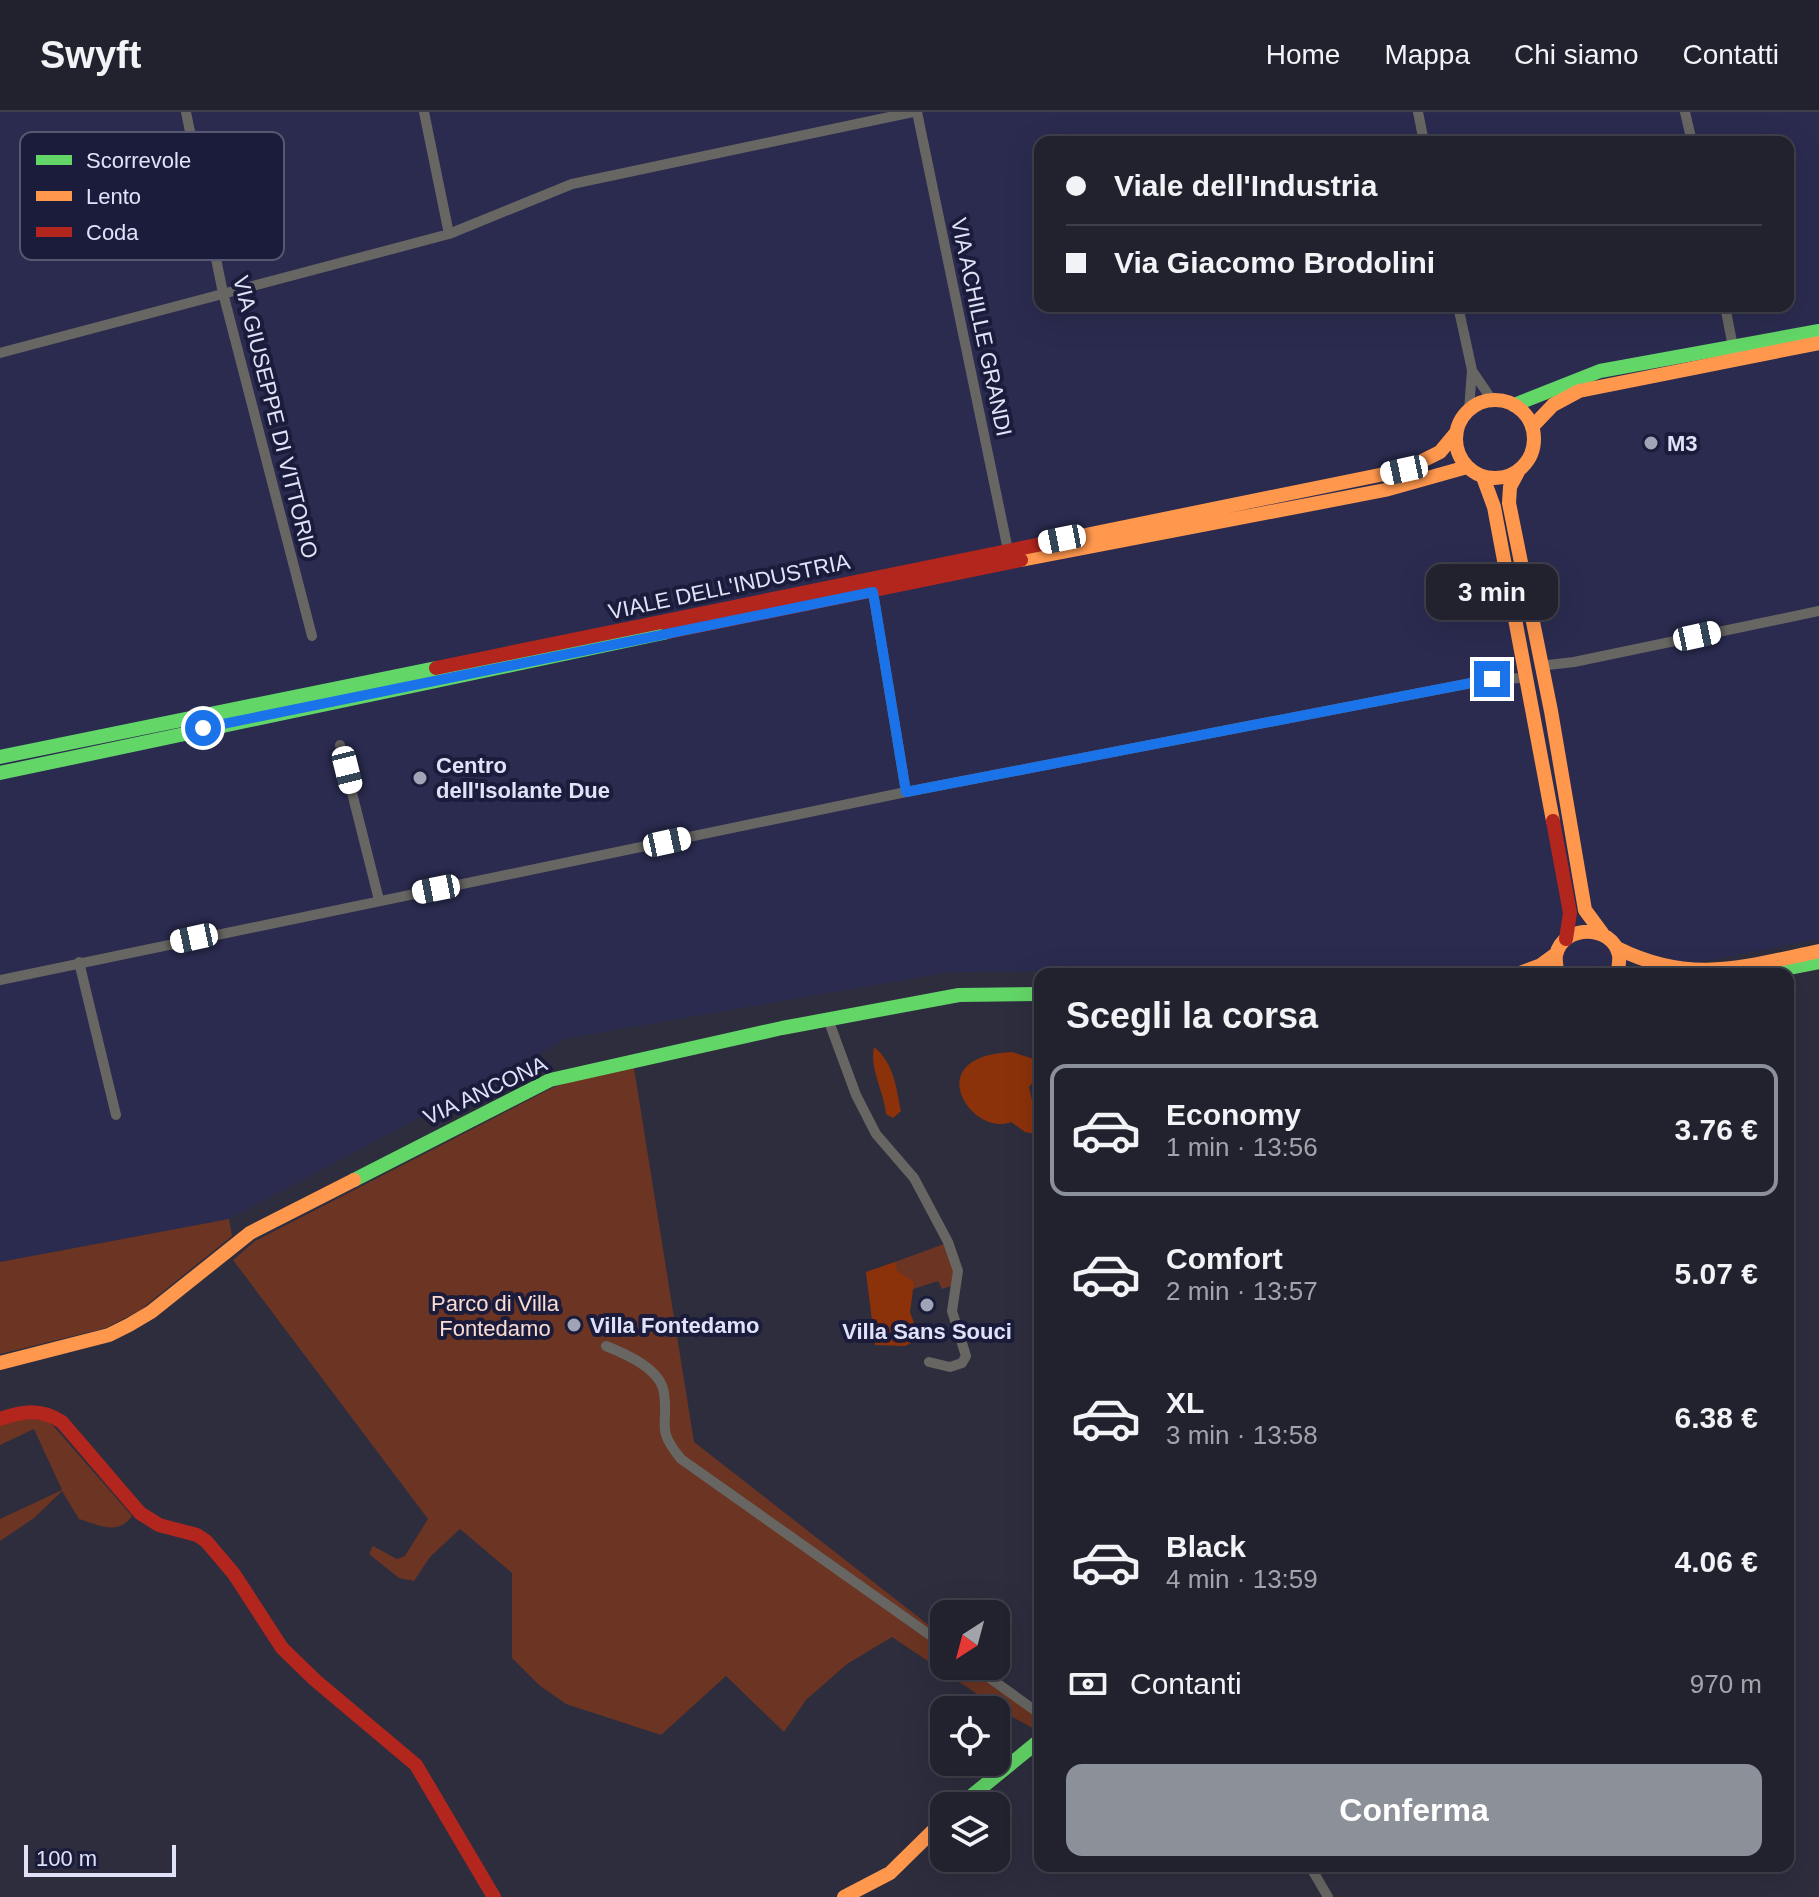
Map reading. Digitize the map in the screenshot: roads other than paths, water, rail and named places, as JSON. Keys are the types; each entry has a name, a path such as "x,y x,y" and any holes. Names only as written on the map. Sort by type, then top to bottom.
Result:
{"main road":[{"path":"1514,405 1532,400 1572,379 1600,371 1819,331"},
{"path":"1532,427 1558,399 1579,391 1819,343"},
{"path":"1518,472 1495,479 1483,477 1467,467 1460,458 1455,434 1462,417 1469,410 1492,400 1514,405 1532,427 1532,452 1510,487 1509,503 1543,669 1585,910 1617,948 1640,962 1666,968"},
{"name":"VIALE DELL'INDUSTRIA","path":"0,757 1404,470 1440,452 1455,434"},
{"name":"VIALE DELL'INDUSTRIA","path":"0,773 1002,563 1120,543 1399,487 1446,470 1467,467"},
{"path":"1483,477 1494,507 1570,913 1566,939 1556,954 1533,968"},
{"path":"1566,939 1583,930 1602,933"},
{"path":"1617,948 1619,968"},
{"path":"1732,968 1819,951"},
{"path":"1556,954 1557,968"},
{"path":"1789,968 1819,962"},
{"name":"VIA ANCONA","path":"0,1363 109,1335 129,1325 151,1312 250,1233 550,1080 828,1019 959,995 1034,994"},
{"path":"0,1419 22,1410 44,1411 53,1415 140,1513 159,1525 197,1535 206,1541 234,1574 282,1648 315,1680 416,1765 494,1897"},
{"path":"976,1792 1034,1745"},
{"path":"844,1897 890,1873 930,1834"}],"street":[{"name":"VIA GIUSEPPE DI VITTORIO","path":"186,112 190,132"},
{"path":"424,112 449,234"},
{"path":"0,353 449,234 572,184 915,112"},
{"name":"VIA ACHILLE GRANDI","path":"915,112 1008,550"},
{"path":"1418,112 1423,136"},
{"path":"1685,112 1691,136"},
{"name":"VIA GIUSEPPE DI VITTORIO","path":"216,260 312,636"},
{"path":"1459,312 1472,370 1469,410"},
{"path":"1726,312 1733,347"},
{"path":"1472,370 1492,400"},
{"name":"VIALE DELL'INDUSTRIA","path":"873,592 906,792"},
{"path":"1543,669 1819,611"},
{"path":"0,980 906,792 1525,672"},
{"path":"340,745 379,900"},
{"path":"79,962 116,1115"},
{"path":"828,1019 856,1095 876,1134 914,1178 948,1242 958,1271 952,1311 966,1356 962,1363 950,1367 929,1362"},
{"path":"606,1346 651,1370 665,1390 663,1421 666,1441 681,1459 930,1635"},
{"path":"993,1680 1034,1710"},
{"path":"1313,1872 1328,1897"}],"place":[{"name":"M3","path":"1651,443"},
{"name":"Centro dell'Isolante Due","path":"420,778"},
{"name":"Villa Sans Souci","path":"927,1305"},
{"name":"Villa Fontedamo","path":"574,1325"}],"park label":[{"name":"Parco di Villa Fontedamo","path":"495,1316"}]}
